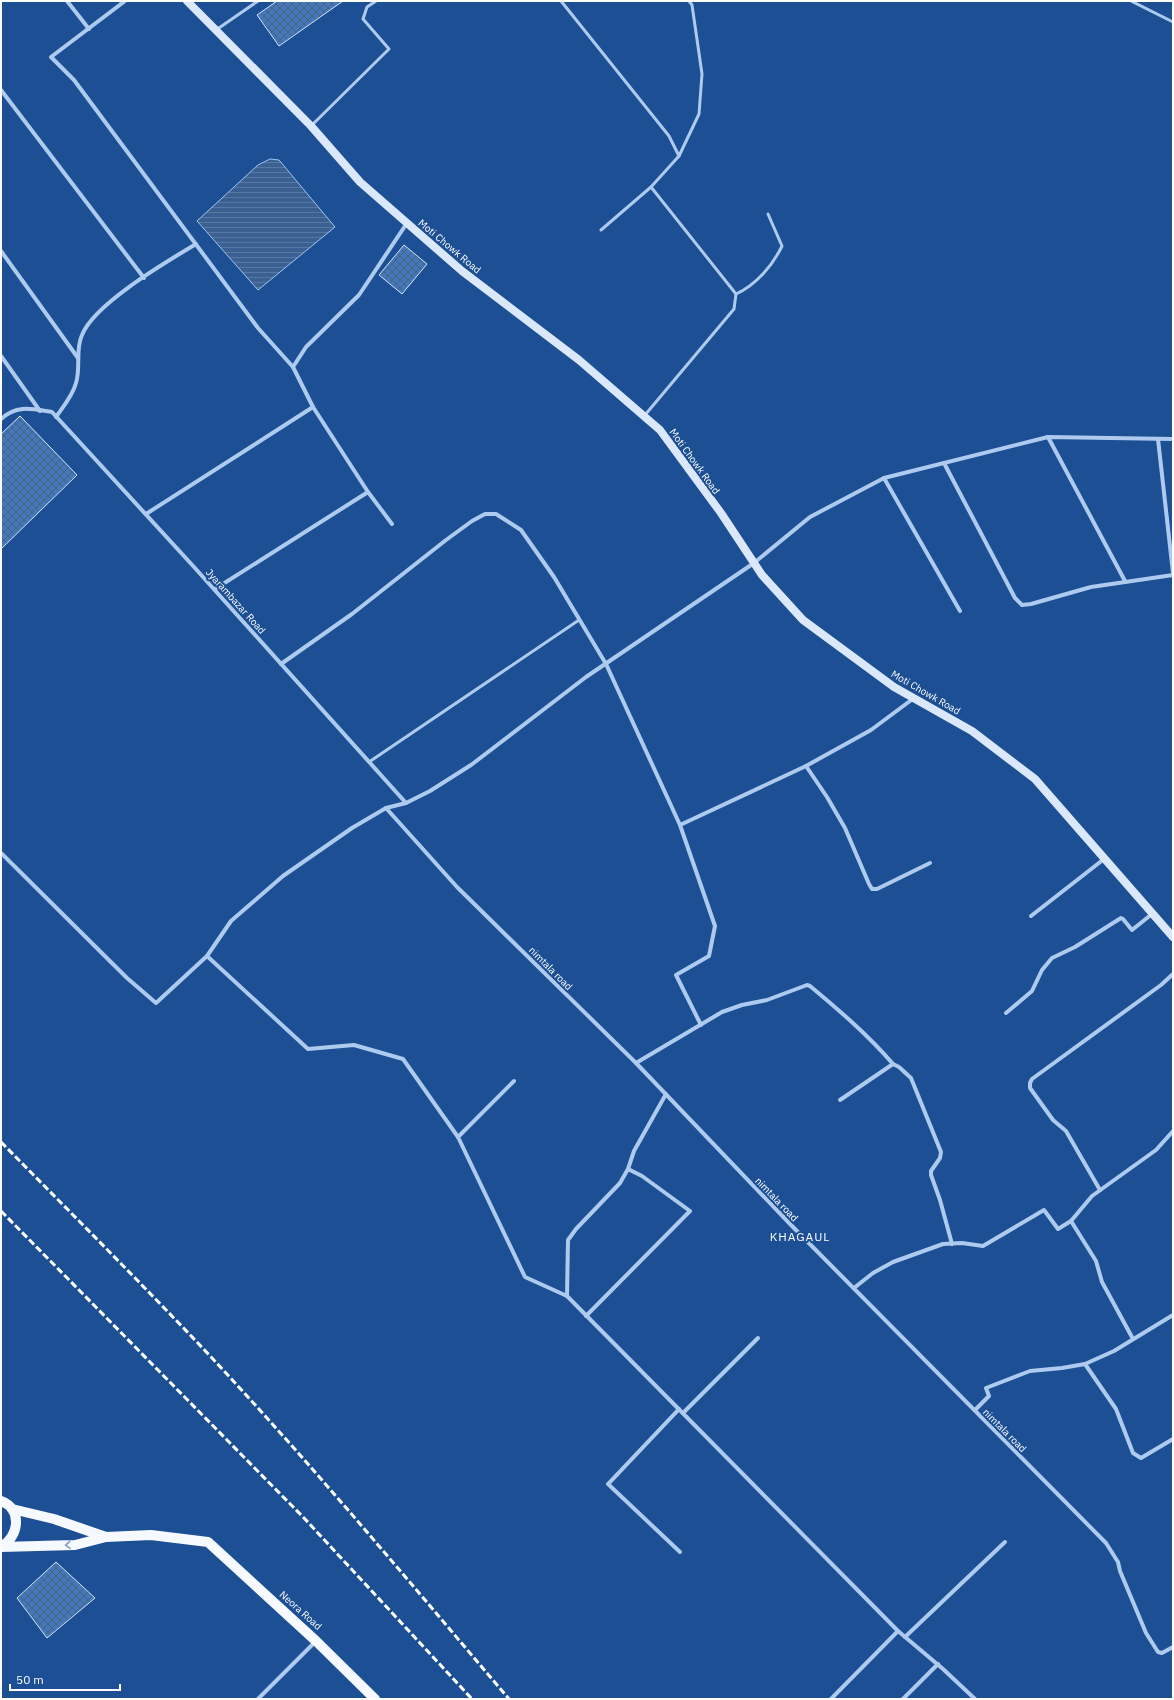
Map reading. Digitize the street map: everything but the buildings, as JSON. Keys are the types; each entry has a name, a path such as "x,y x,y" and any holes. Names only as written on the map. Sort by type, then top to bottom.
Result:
{"main road":[{"path":"1,1547 12,1538 16,1531 16,1523 12,1509 2,1499"},
{"path":"12,1509 54,1519 106,1537"},
{"name":"Neora Road","path":"106,1537 151,1534 208,1542 316,1641 375,1699"},
{"path":"1,1547 75,1545 106,1537"}],"street":[{"path":"67,1 89,28"},
{"path":"125,1 51,57 74,80 258,328 293,367 313,407 368,492 392,524"},
{"name":"Moti Chowk Road","path":"187,1 311,126 360,182 462,271 579,360 660,430 721,513 762,575 804,620 894,687 972,731 1035,779 1173,937"},
{"path":"1,90 144,278"},
{"path":"293,367 306,347 359,295 407,223"},
{"path":"56,417 76,383 78,347 82,334 89,322 98,311 168,261 196,244"},
{"path":"1,251 78,358"},
{"path":"1,356 40,411"},
{"path":"146,514 313,407"},
{"path":"1,419 5,415 21,408 40,411"},
{"name":"Jyarambazar Road","path":"40,411 52,412 215,589 406,803"},
{"path":"1048,437 1125,581"},
{"path":"1,853 127,978 156,1003 207,956 231,921 283,876 352,828 386,808 406,803 430,791 471,764 586,677 754,564 810,517 884,478 1048,437 1173,439"},
{"path":"944,463 1015,598 1022,605 1031,604 1091,587 1173,574 1158,439"},
{"path":"884,478 960,611"},
{"path":"215,589 368,492"},
{"path":"281,664 352,614 446,540 485,514 496,514 521,530 554,577 606,664 680,825 715,926 709,956 676,975 701,1025"},
{"path":"680,825 806,766 871,730 914,698"},
{"path":"806,766 828,797 845,828 872,888 877,889 930,863"},
{"name":"nimtala road","path":"386,808 457,886 636,1063 791,1225 1106,1543 1118,1562 1120,1571 1146,1633 1158,1652 1162,1653 1173,1647"},
{"path":"1031,916 1104,859"},
{"path":"1006,1013 1032,991 1042,970 1052,958 1075,947 1120,918 1124,920 1132,930 1152,914"},
{"path":"207,956 308,1049 354,1045 403,1059 458,1137 525,1277 567,1296 898,1631 938,1664 975,1699"},
{"path":"1100,1190 1066,1131 1053,1120 1030,1088 1030,1083 1032,1078 1161,985 1173,974"},
{"path":"636,1063 722,1012 742,1005 767,1000 807,985 810,986 854,1023 875,1043 893,1064 899,1067 911,1078 941,1152 940,1158 931,1171 931,1175 940,1200 952,1244"},
{"path":"840,1100 893,1064"},
{"path":"458,1137 514,1082"},
{"path":"567,1296 568,1240 576,1229 620,1183 628,1170 634,1151 666,1094"},
{"path":"854,1288 873,1273 893,1262 943,1244 962,1243 983,1246 1044,1210 1058,1229 1071,1220 1092,1196 1156,1150 1173,1131"},
{"path":"586,1316 690,1211 642,1176 628,1170"},
{"path":"1071,1220 1096,1261 1102,1282 1133,1339"},
{"path":"975,1410 989,1396 986,1388 1030,1371 1085,1364 1114,1350 1173,1315"},
{"path":"683,1413 758,1338"},
{"path":"1085,1364 1116,1409 1133,1453 1137,1457 1141,1458 1173,1439"},
{"path":"679,1409 608,1484 680,1552"},
{"path":"905,1637 1005,1542"},
{"path":"830,1699 898,1631"},
{"path":"258,1699 316,1641"},
{"path":"903,1699 938,1664"}],"lane":[{"path":"216,30 258,1"},
{"path":"311,126 389,50 363,19 367,7 376,1"},
{"path":"561,1 669,136 679,156"},
{"path":"601,230 651,187 679,156 699,114 702,74 692,5 690,1"},
{"path":"1131,1 1173,22"},
{"path":"644,416 734,309 736,294 651,187"},
{"path":"736,294 748,288 776,258 782,246 768,214"},
{"path":"369,762 579,620"}],"water":[{"path":"270,159 279,160 335,227 258,290 197,221 258,165"}],"railway":[{"path":"1,1142 147,1290 236,1383 354,1517 509,1699"},
{"path":"1,1211 304,1518 472,1699"}],"district":[{"name":"KHAGAUL","path":"800,1237"}]}
